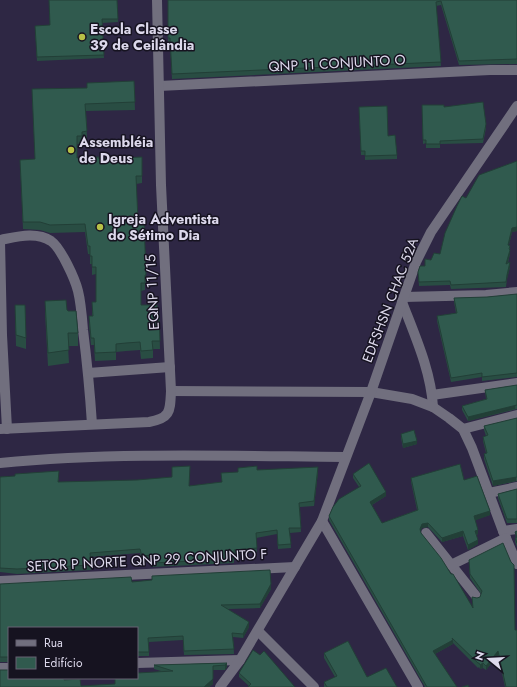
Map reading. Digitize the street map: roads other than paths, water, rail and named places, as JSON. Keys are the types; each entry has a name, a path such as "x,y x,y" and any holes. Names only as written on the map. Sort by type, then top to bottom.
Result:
{"street":[{"name":"EQNP 11/15","path":"3,429 149,422 161,420 170,408 170,367 161,192 157,0"},
{"name":"QNP 11 CONJUNTO O","path":"159,86 490,70 517,70"},
{"name":"EDFSHSN CHAC 52A","path":"220,687 240,660 258,631 322,521 345,457 371,392 416,262 431,232 517,106"},
{"path":"3,429 0,240 20,236 42,237 50,240 55,244 73,276 78,292 88,373 92,424"},
{"path":"433,407 432,395 422,355 403,300 517,292"},
{"path":"88,373 170,367"},
{"path":"432,395 517,383"},
{"path":"171,391 371,392 412,399 433,407 463,429 472,448 504,535 517,564"},
{"path":"463,429 517,415"},
{"path":"0,463 38,460 158,456 345,457"},
{"path":"489,493 517,487"},
{"path":"322,521 418,687"},
{"path":"452,565 517,529"},
{"path":"426,533 476,596"},
{"name":"SETOR P NORTE QNP 29 CONJUNTO F","path":"0,582 295,567"},
{"path":"258,631 314,687"},
{"path":"138,663 240,660"}],"place":[{"name":"Escola Classe 39 de Ceilândia","path":"82,37"},
{"name":"Assembléia de Deus","path":"71,150"},
{"name":"Igreja Adventista do Sétimo Dia","path":"100,227"}]}
